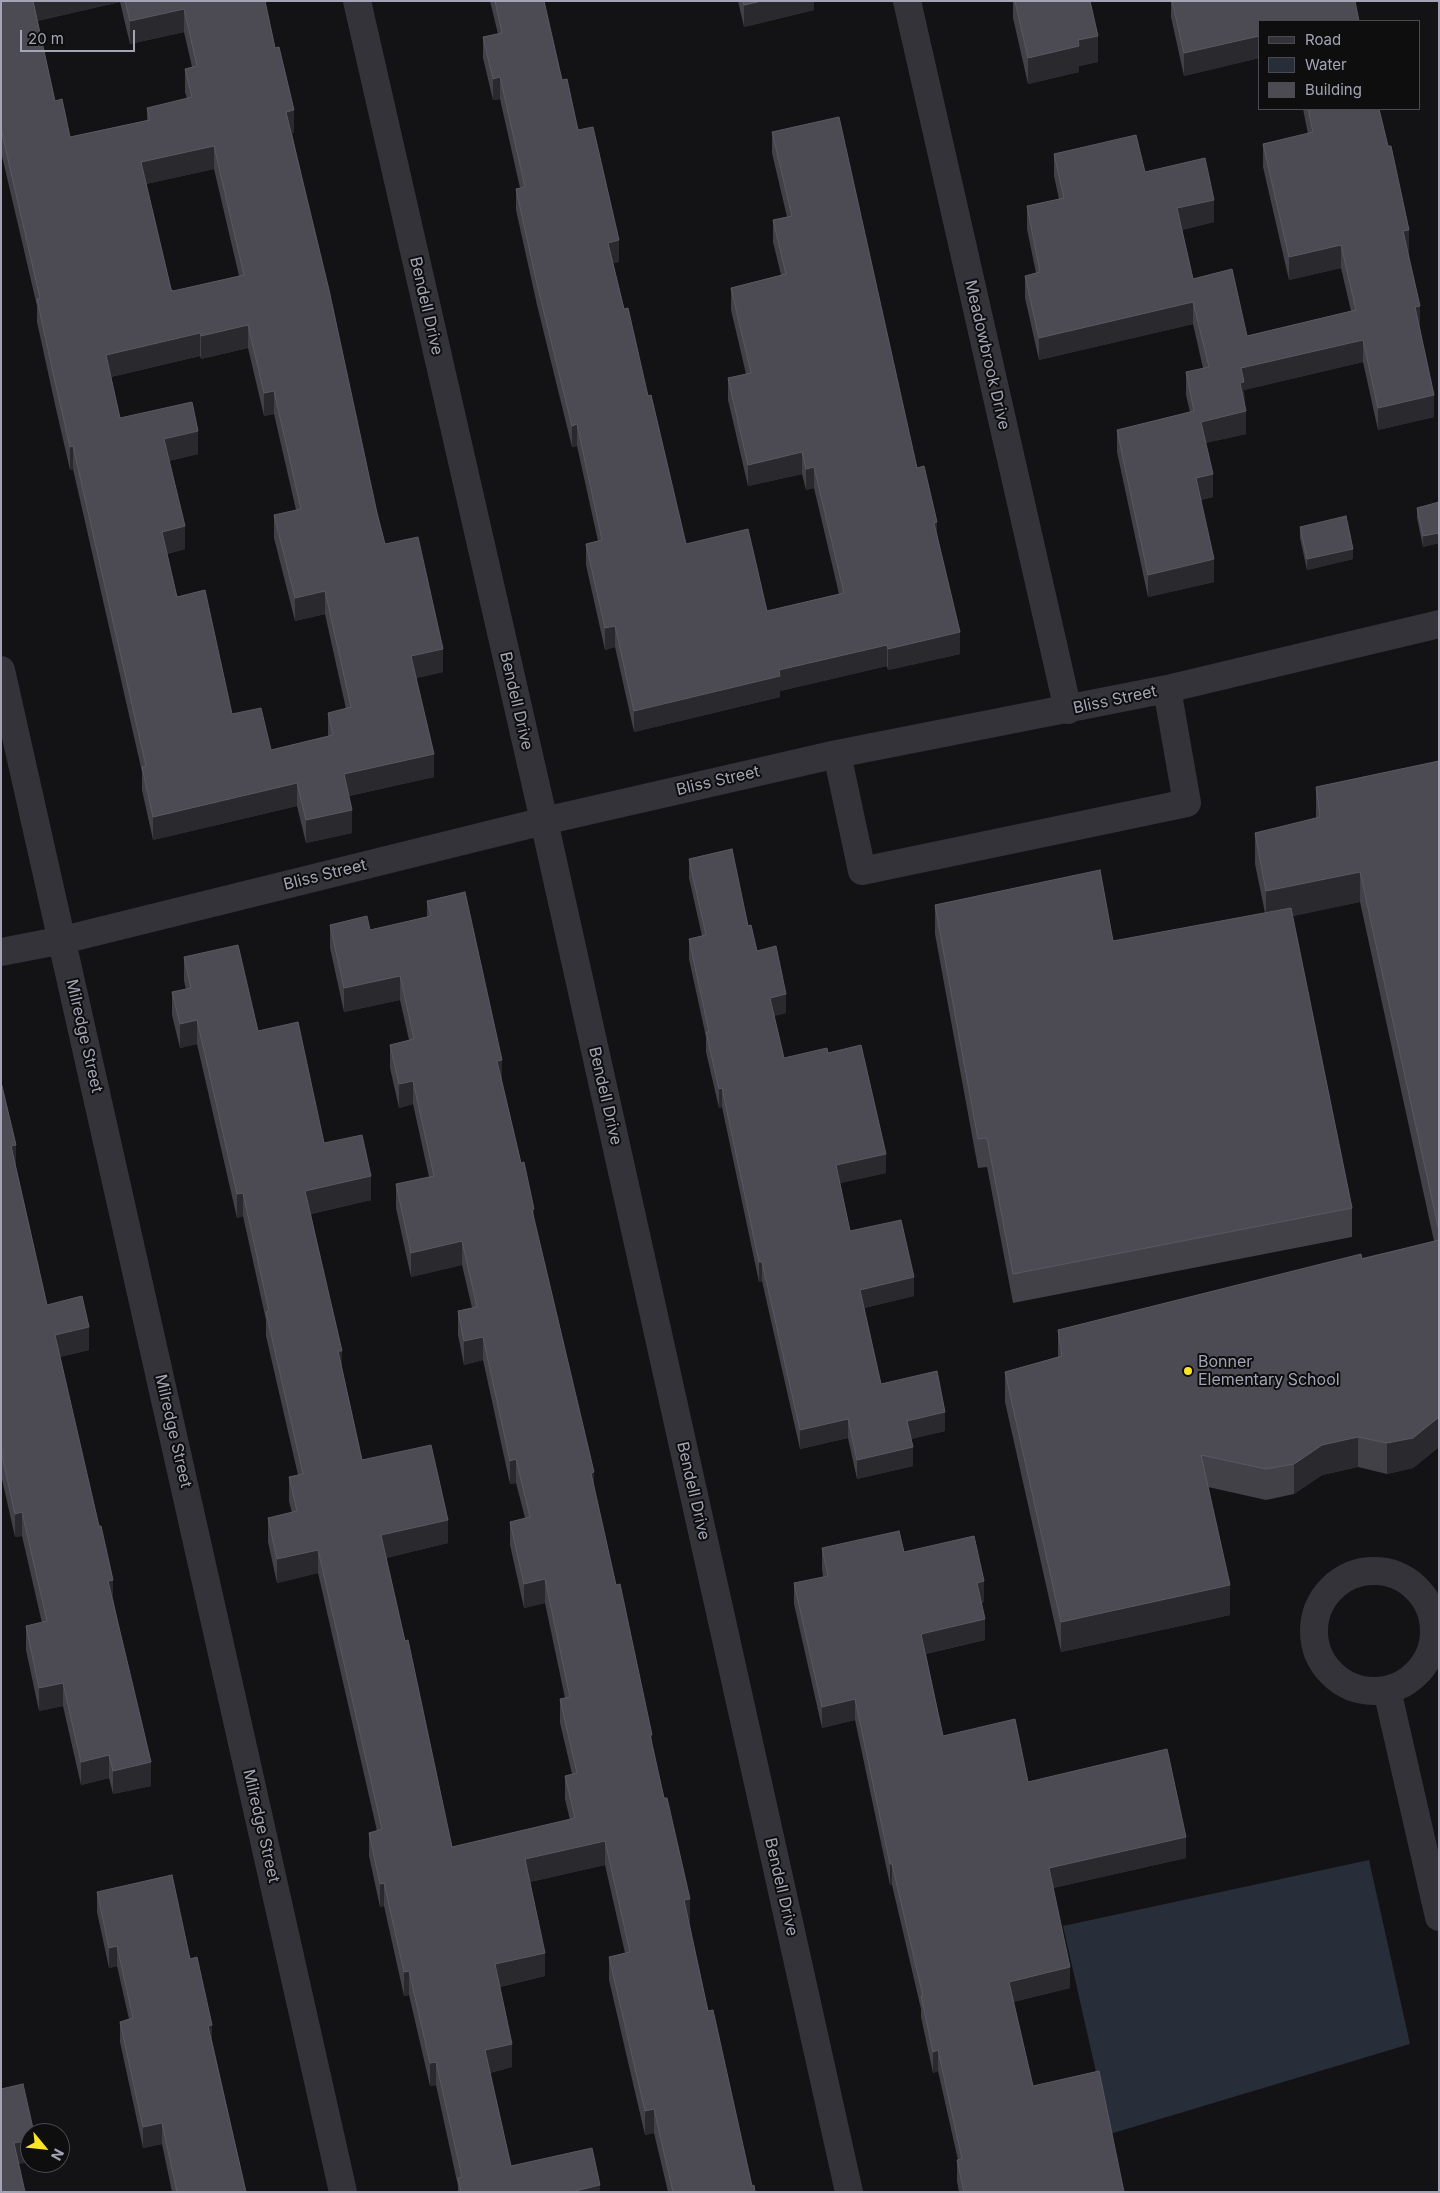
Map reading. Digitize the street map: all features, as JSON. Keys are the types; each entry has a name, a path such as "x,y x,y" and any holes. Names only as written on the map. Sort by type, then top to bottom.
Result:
{"street":[{"name":"Bendell Drive","path":"357,1 544,821 848,2192"},
{"name":"Meadowbrook Drive","path":"907,1 1068,710"},
{"name":"Bliss Street","path":"1,952 62,940 544,821 837,754 1068,710 1439,624"},
{"name":"Milredge Street","path":"1,670 343,2192"},
{"path":"837,754 862,871 1187,803 1167,688"},
{"path":"1384,1570 1407,1579 1424,1595 1434,1617 1434,1641 1426,1663 1409,1681 1387,1690 1364,1692 1341,1683 1324,1667 1315,1645 1314,1621 1322,1599 1338,1581 1360,1571 1384,1570"},
{"path":"1387,1690 1439,1917"}],"water":[{"path":"1369,1860 1410,2044 1110,2134 1063,1926"}],"building":[{"path":"1,1 33,1 55,101 62,99 70,137 150,120 147,108 192,97 185,69 197,66 184,9 130,21 125,1 265,1 275,48 279,47 294,110 286,112 329,290 385,544 418,537 443,649 411,656 434,754 344,774 352,810 306,820 297,783 153,817 142,767 146,766 73,446 70,447 54,377 37,299 40,298 1,129","holes":["214,146 244,275 173,291 141,162","248,325 264,393 274,391 301,509 274,515 295,598 325,591 351,707 328,713 333,735 271,750 261,708 232,714 205,590 177,597 162,532 185,526 164,439 198,431 192,402 120,418 106,355 200,333 201,336"]},
{"path":"495,1 544,1 562,80 567,79 578,130 593,127 619,240 608,243 624,309 628,308 648,396 651,395 686,544 748,529 767,611 844,593 814,467 806,469 802,452 748,465 728,378 751,373 731,288 786,274 773,220 792,216 772,132 839,117 917,468 924,466 937,522 934,523 960,632 888,649 887,645 779,670 780,676 634,711 615,626 605,628 586,544 602,540 577,424 572,426 516,189 525,187 500,77 493,79 483,37 502,33"},
{"path":"743,1 762,1 744,5"},
{"path":"1015,1 1090,1 1098,36 1078,40 1079,46 1028,58"},
{"path":"1172,1 1355,1 1359,20 1258,20 1258,36 1184,53"},
{"path":"1308,110 1379,110 1388,146 1391,146 1409,230 1403,231 1420,306 1415,307 1434,395 1378,408 1363,340 1241,368 1244,382 1240,383 1246,411 1201,422 1213,474 1196,478 1214,559 1148,575 1117,430 1194,411 1186,372 1209,367 1193,302 1039,338 1025,276 1040,272 1027,206 1064,198 1054,154 1136,135 1145,172 1205,158 1214,200 1177,208 1193,279 1232,269 1247,336 1356,310 1341,245 1289,257 1263,144 1313,132"},
{"path":"1439,502 1439,533 1423,536 1417,508"},
{"path":"1346,516 1353,549 1307,559 1300,527"},
{"path":"1439,761 1439,1231 1360,872 1266,891 1255,833 1320,817 1316,787"},
{"path":"732,849 748,926 751,925 757,951 776,946 786,994 770,998 784,1058 827,1048 828,1053 861,1045 886,1154 836,1165 850,1231 901,1220 914,1277 860,1290 881,1384 937,1371 945,1412 907,1421 913,1447 857,1460 848,1419 800,1430 762,1262 759,1262 722,1088 719,1089 706,1032 709,1032 689,939 706,935 689,859"},
{"path":"1100,870 1113,941 1291,908 1352,1208 1013,1274 987,1138 978,1139 935,905"},
{"path":"465,892 502,1060 497,1061 521,1163 524,1162 534,1209 532,1210 594,1472 591,1473 616,1585 620,1584 664,1798 667,1798 690,1899 684,1900 708,2011 713,2010 752,2186 754,2185 755,2192 673,2192 654,2109 645,2111 609,1957 630,1952 605,1841 525,1859 545,1953 495,1964 512,2044 485,2050 511,2166 592,2148 600,2185 571,2192 461,2192 458,2178 462,2177 436,2062 430,2063 409,1971 404,1972 384,1883 380,1884 369,1833 382,1829 318,1550 277,1559 268,1518 297,1511 289,1477 303,1474 266,1312 269,1311 243,1193 237,1194 197,1020 180,1024 172,992 191,988 184,957 238,945 258,1031 298,1022 324,1143 362,1135 371,1176 305,1191 342,1351 338,1351 362,1460 431,1445 448,1520 381,1535 405,1641 408,1640 452,1847 575,1818 565,1776 577,1773 560,1699 570,1697 545,1579 524,1584 510,1522 530,1517 516,1459 510,1461 483,1337 464,1341 458,1311 477,1307 462,1241 411,1253 396,1184 434,1176 413,1081 399,1084 390,1045 414,1039 400,976 344,988 330,925 367,916 370,930 431,916 427,901"},
{"path":"1,1082 16,1145 11,1146 47,1305 82,1296 89,1327 55,1335 99,1526 101,1526 113,1580 108,1581 151,1762 113,1771 109,1755 81,1762 63,1683 39,1688 26,1626 47,1621 22,1512 15,1514 1,1451"},
{"path":"1439,1240 1439,1417 1413,1438 1387,1443 1358,1437 1322,1445 1294,1464 1266,1469 1201,1455 1230,1585 1061,1622 1005,1372 1062,1356 1058,1330 1361,1254 1362,1259"},
{"path":"899,1531 904,1552 974,1536 984,1581 977,1583 985,1619 921,1634 943,1736 1015,1719 1028,1782 1167,1749 1186,1837 1049,1868 1070,1967 1009,1982 1033,2086 1099,2071 1124,2192 964,2192 957,2160 962,2159 938,2050 933,2052 921,1996 923,1996 892,1864 890,1864 855,1699 822,1707 794,1583 828,1576 822,1548"},
{"path":"172,1875 190,1959 197,1957 212,2025 208,2026 246,2192 177,2192 162,2123 143,2127 120,2022 133,2018 117,1946 109,1948 97,1892"},
{"path":"23,2084 32,2123 20,2123 20,2142 14,2143 25,2192 1,2192 1,2089"}],"place":[{"name":"Bonner Elementary School","path":"1188,1371"}]}
